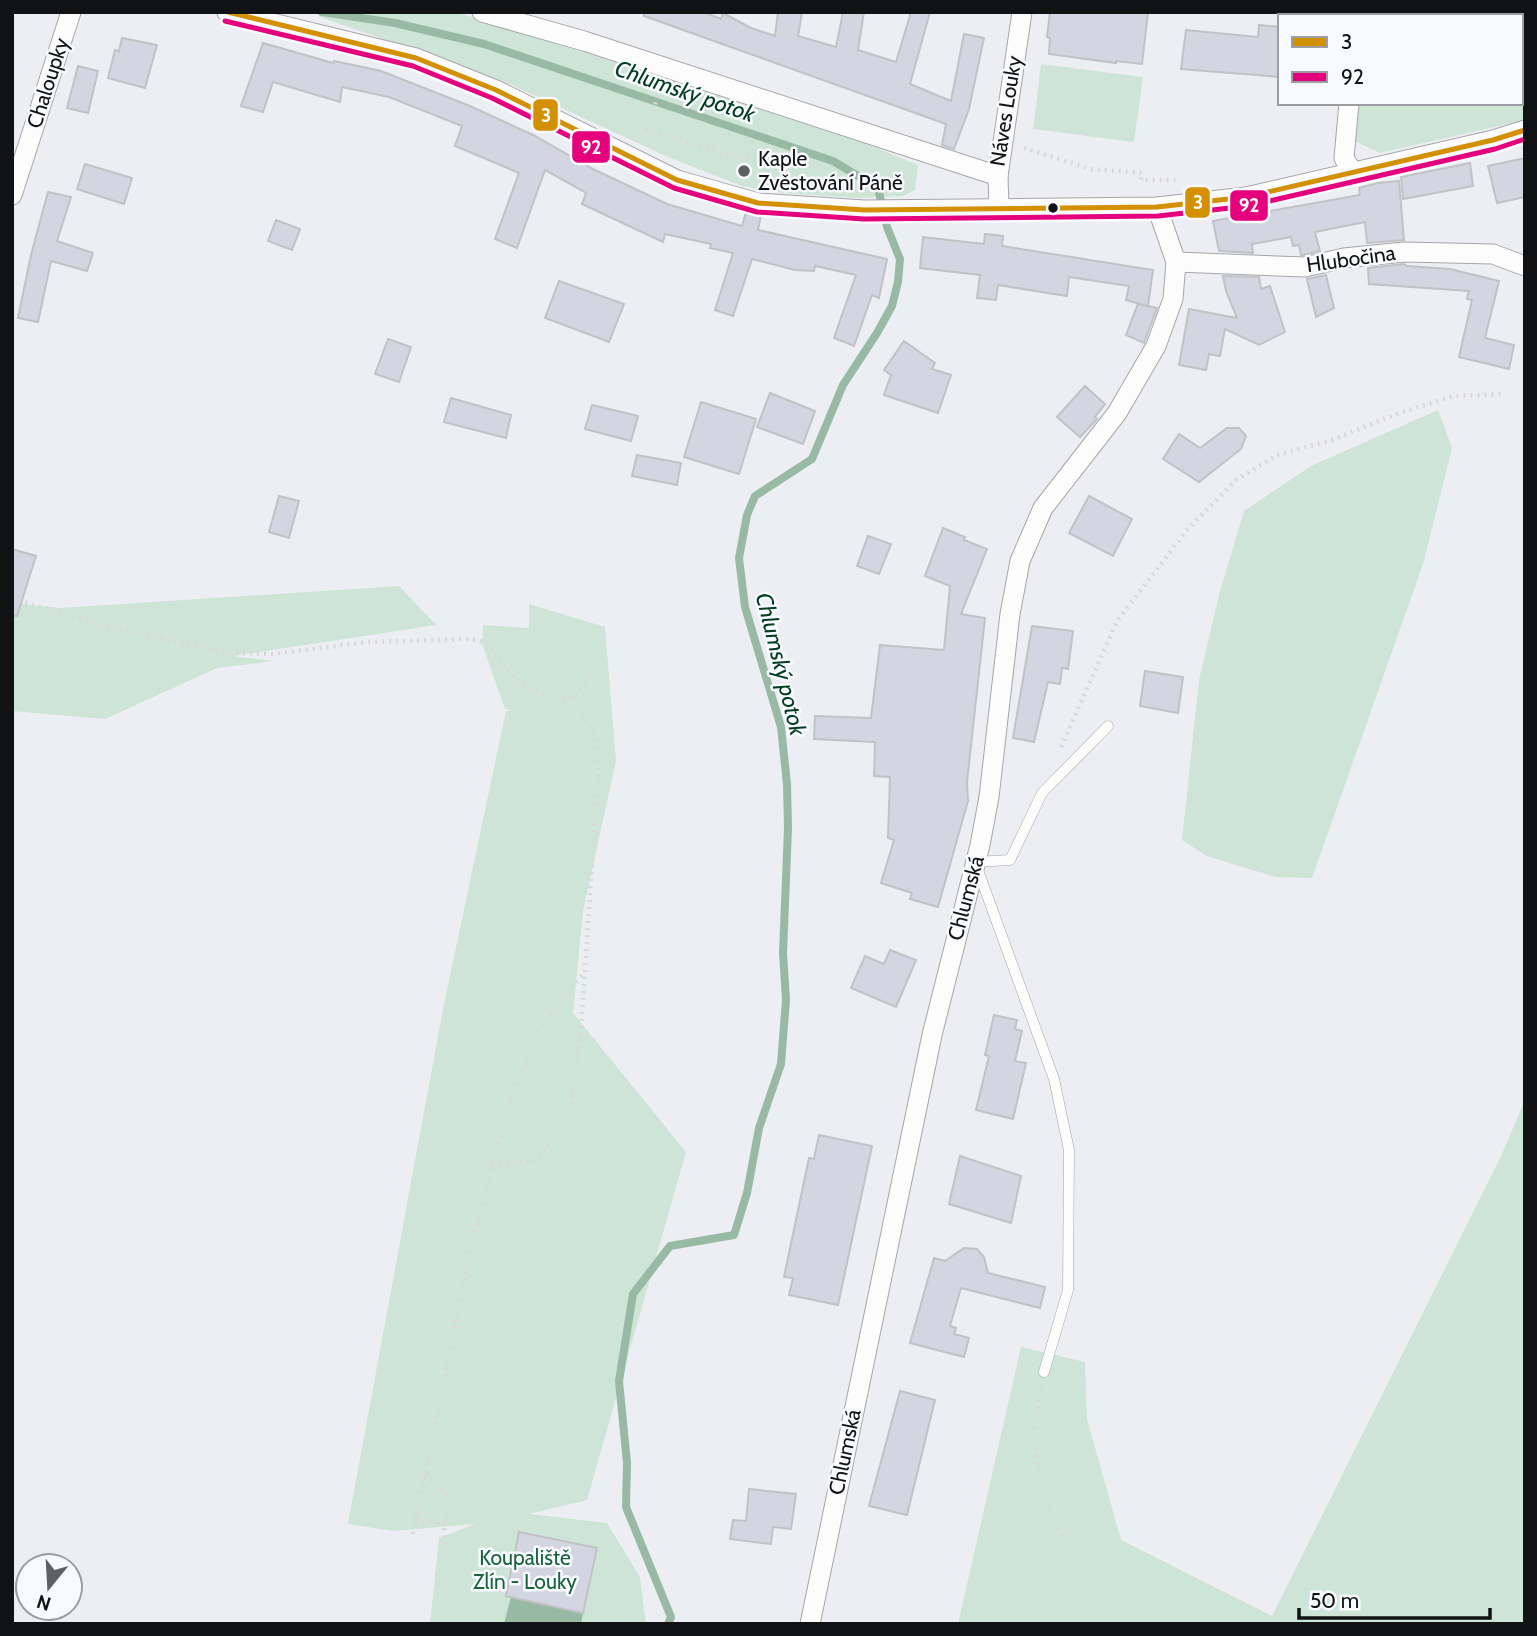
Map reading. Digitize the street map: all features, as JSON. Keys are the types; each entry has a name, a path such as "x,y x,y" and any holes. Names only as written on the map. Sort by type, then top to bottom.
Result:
{"street":[{"name":"Chaloupky","path":"12,194 71,12"},
{"path":"227,12 281,27 376,47 438,66 496,90 677,180 758,203 864,211 902,208 1157,207 1246,197 1525,130"},
{"name":"Náves Louky","path":"482,12 584,41 998,176 1022,12"},
{"path":"281,27 300,14"},
{"path":"1349,105 1344,158 1353,173"},
{"path":"998,176 999,208"},
{"name":"Chlumská","path":"810,1624 932,1035 989,797 1010,614 1020,561 1043,508 1117,413 1156,346 1173,299 1176,262 1157,207"},
{"name":"Hlubočina","path":"1176,262 1305,267 1344,258 1404,252 1493,254 1525,265"}],"lane":[{"path":"1044,1372 1068,1290 1069,1150 1054,1079 975,862 1010,860 1042,793 1108,726"}],"path":[{"path":"659,91 647,130 769,165 758,203"},
{"path":"1023,141 1024,150 1091,169 1142,173 1141,180 1179,180"},
{"path":"1058,754 1116,621 1187,530 1236,480 1277,455 1332,440 1399,412 1454,396 1504,394"},
{"path":"12,598 101,625 230,653 273,654 366,642 471,639 488,643 503,666 521,684 546,697 572,698"},
{"path":"572,698 591,676"},
{"path":"492,1166 538,1160 569,1115 581,1031 598,774 595,737 572,698"},
{"path":"413,1534 471,1245 506,1113 536,1037 584,973"},
{"path":"1044,1372 1034,1426 1037,1460 1044,1499 1063,1537"},
{"path":"425,1475 440,1486 449,1504 443,1534 446,1553"},
{"path":"416,1519 446,1524"}],"green space":[{"path":"322,12 453,12 487,21 869,145 918,165 915,190 903,196 859,198 783,193 742,186 668,157 503,81 320,17"},
{"path":"1525,12 1525,120 1380,153 1356,142 1351,133 1355,105 1523,105 1523,14 1365,14"},
{"path":"1041,64 1143,77 1134,142 1033,129"},
{"path":"1438,410 1452,448 1423,564 1312,878 1275,877 1207,856 1182,840 1199,680 1220,591 1244,511 1311,466"},
{"path":"399,586 436,625 232,656 273,661 217,668 105,719 12,711 12,603 60,608"},
{"name":"Koupaliště Zlín - Louky","path":"529,604 605,627 616,761 583,911 573,1013 686,1152 587,1500 529,1514 607,1523 640,1577 646,1624 430,1624 439,1538 475,1524 393,1531 348,1524 443,1009 506,711 513,710 505,709 482,644 483,625 529,628"},
{"path":"1525,1100 1525,1624 958,1624 1021,1347 1085,1362 1087,1419 1121,1540 1272,1616 1502,1154"}],"shaded area":[{"path":"511,1597 583,1613 581,1624 504,1624"}],"building":[{"path":"644,12 703,12 721,19 723,13 751,28 775,36 778,12 802,12 798,36 836,47 843,12 864,12 858,50 896,62 911,12 930,12 910,84 951,101 964,34 984,38 969,109 954,149 942,145 946,124 644,16"},
{"path":"1050,12 1148,12 1142,64 1049,54 1050,38 1047,37"},
{"path":"1259,25 1278,27 1278,77 1181,69 1186,30 1258,37"},
{"path":"122,38 157,45 145,88 108,78 115,50 119,51"},
{"path":"263,43 333,63 334,61 381,71 470,106 667,204 742,226 746,212 761,215 758,230 887,259 879,298 872,295 854,346 834,338 856,275 815,266 814,271 795,270 752,259 733,316 715,310 733,253 710,248 711,244 665,234 663,242 582,204 586,193 545,170 517,248 495,239 519,173 455,146 462,126 389,97 342,87 340,102 273,82 263,112 241,106"},
{"path":"78,66 98,71 88,113 67,108"},
{"path":"1525,158 1525,197 1497,203 1488,166"},
{"path":"1470,163 1473,186 1403,199 1401,177"},
{"path":"85,164 132,178 124,204 77,189"},
{"path":"1399,181 1404,240 1367,243 1365,222 1315,232 1320,251 1304,255 1301,255 1299,245 1293,246 1291,237 1252,244 1253,253 1219,251 1213,221 1360,195 1359,188"},
{"path":"48,192 71,197 57,241 93,253 87,271 51,261 38,322 18,318"},
{"path":"276,220 300,229 292,250 268,241"},
{"path":"985,234 1003,236 1002,246 1153,270 1148,306 1157,308 1144,343 1126,335 1138,304 1147,306 1126,300 1129,286 1069,277 1067,296 998,285 996,300 977,298 980,275 920,268 923,237 984,244"},
{"path":"1404,264 1450,269 1499,281 1485,338 1514,345 1509,369 1459,357 1472,300 1467,299 1469,291 1369,284 1368,268"},
{"path":"1326,275 1334,308 1316,317 1307,279"},
{"path":"1223,276 1259,277 1261,289 1270,286 1285,332 1259,345 1225,329 1220,356 1209,354 1206,370 1179,365 1189,309 1237,318"},
{"path":"559,281 624,304 609,342 545,318"},
{"path":"388,339 411,347 399,382 375,374"},
{"path":"904,341 935,363 932,369 951,375 938,413 884,395 891,375 884,370"},
{"path":"1085,386 1105,404 1095,417 1097,419 1080,437 1057,417"},
{"path":"770,393 815,411 803,444 757,427"},
{"path":"451,398 511,415 506,438 444,422"},
{"path":"701,402 756,419 739,474 684,457"},
{"path":"592,405 638,416 631,441 585,429"},
{"path":"1227,428 1239,428 1246,436 1241,449 1199,482 1163,459 1179,434 1200,448"},
{"path":"637,455 681,463 677,485 632,476"},
{"path":"279,496 299,501 289,538 269,532"},
{"path":"1089,496 1132,519 1113,556 1069,533"},
{"path":"943,528 987,549 961,614 985,618 967,782 968,801 938,907 910,899 912,893 881,883 894,840 888,838 890,777 874,776 875,742 814,739 815,716 871,718 880,645 944,650 950,586 925,576"},
{"path":"868,536 891,544 879,574 857,566"},
{"path":"12,549 36,556 17,616 12,615"},
{"path":"1032,626 1073,631 1068,669 1062,668 1060,684 1048,682 1034,742 1013,738"},
{"path":"1145,671 1183,677 1178,713 1140,706"},
{"path":"890,950 916,960 896,1007 851,988 865,956 884,964"},
{"path":"994,1015 1017,1020 1015,1029 1022,1031 1015,1061 1026,1063 1013,1119 976,1110 989,1056 985,1055"},
{"path":"819,1135 872,1146 838,1305 789,1295 793,1278 784,1277 809,1158 814,1159"},
{"path":"960,1156 1021,1176 1011,1223 949,1204"},
{"path":"964,1248 977,1249 984,1257 988,1273 1045,1287 1040,1308 961,1288 950,1326 956,1328 954,1334 969,1338 964,1357 910,1343 934,1258 945,1261"},
{"path":"900,1391 935,1400 907,1515 869,1506"},
{"path":"749,1489 796,1494 791,1529 773,1527 771,1544 730,1539 733,1520 746,1521"},
{"path":"519,1532 597,1548 583,1613 506,1596"}],"waterway":[{"name":"Chlumský potok","path":"322,12 395,23 484,44 833,161 878,188 887,227 900,259 892,306 843,385 812,459 755,496 747,515 739,558 745,607 781,727 788,828 783,953 786,1000 781,1064 759,1128 747,1193 734,1235 670,1246 633,1294 619,1381 627,1463 626,1507 671,1617 668,1624"}],"transit line":[{"name":"3","path":"228,12 416,58 496,90 677,180 758,203 864,210 1157,207 1246,197 1493,140 1525,130"},
{"name":"92","path":"225,21 413,66 492,98 674,188 757,212 864,219 1158,216 1248,206 1495,149 1525,139"}],"place":[{"name":"Kaple Zvěstování Páně","path":"744,171"}]}
